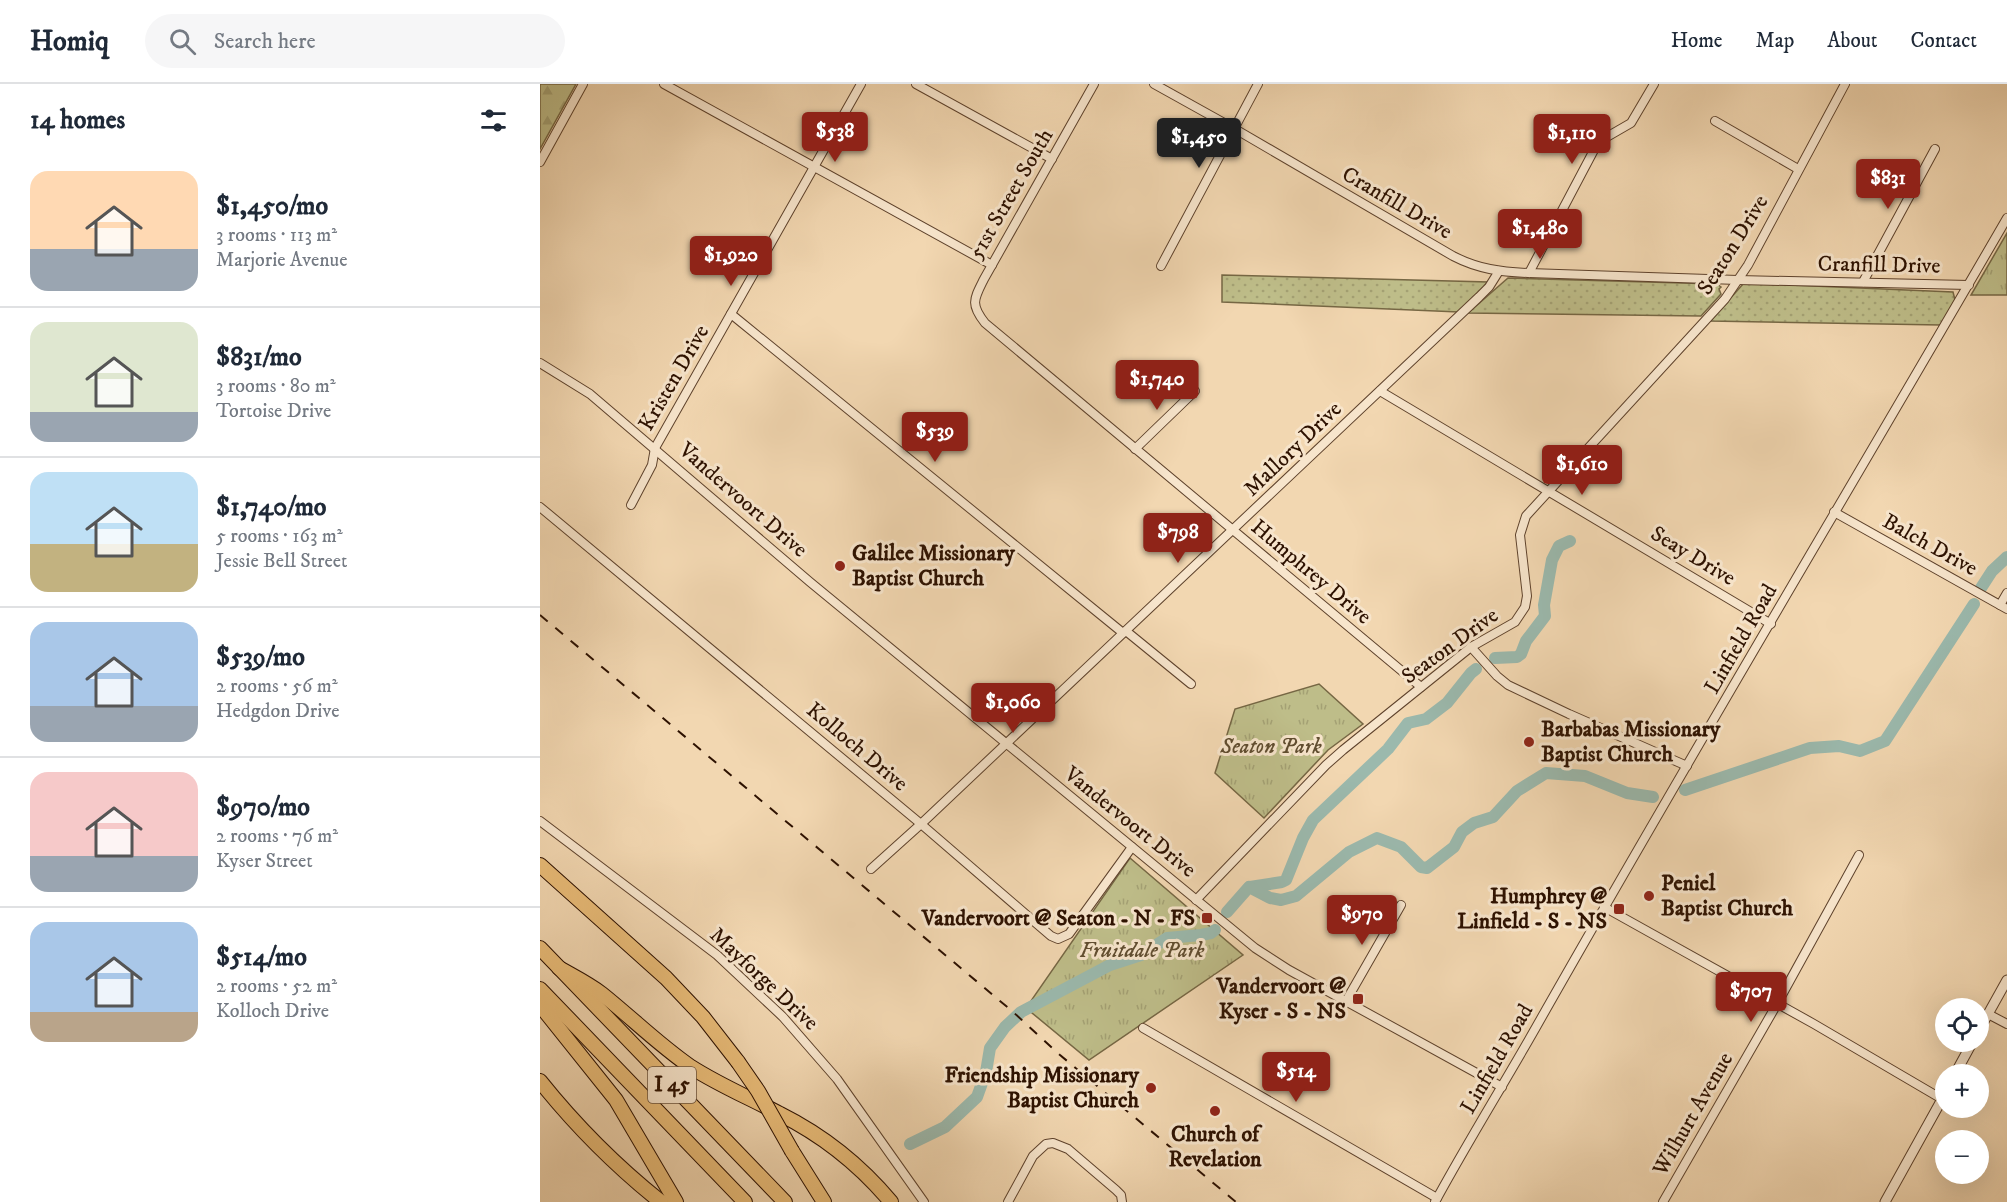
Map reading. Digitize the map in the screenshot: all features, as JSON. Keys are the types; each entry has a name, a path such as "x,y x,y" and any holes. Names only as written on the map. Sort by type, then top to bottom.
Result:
{"highway":[{"path":"540,865 687,998 758,1091 824,1202"},
{"name":"I 45","path":"540,948 785,1202"},
{"path":"559,968 600,992 652,1036 713,1081 780,1113 826,1142 868,1177 891,1202"},
{"name":"I 45","path":"540,989 745,1202"},
{"path":"540,1005 616,1100 676,1202"},
{"path":"540,1081 565,1112 603,1152 661,1202"}],"street":[{"path":"540,162 583,84"},
{"path":"664,84 992,265"},
{"name":"Kristen Drive","path":"631,505 652,465 655,448 861,84"},
{"path":"916,84 1052,159"},
{"name":"51st Street South","path":"985,323 974,307 974,298 1094,84"},
{"name":"Cranfill Drive","path":"1154,84 1453,256 1476,267 1499,272 1969,285"},
{"path":"1161,266 1258,84"},
{"path":"1529,273 1594,150 1605,138 1631,123 1654,84"},
{"name":"Seaton Drive","path":"1196,900 1326,765 1472,647 1515,622 1525,607 1527,585 1520,535 1526,516 1725,299 1738,280 1845,84"},
{"path":"1715,121 1798,169"},
{"path":"1863,282 1935,149"},
{"name":"Linfield Road","path":"1436,1200 1604,907 2007,218"},
{"name":"Mallory Drive","path":"871,868 921,824 1233,531 1489,287 1499,272"},
{"path":"731,314 1191,684"},
{"name":"Humphrey Drive","path":"985,323 1421,687"},
{"name":"Vandervoort Drive","path":"540,363 590,394 810,582 1196,900 1270,958 1502,1087"},
{"name":"Seay Drive","path":"1380,390 1771,624"},
{"path":"1135,449 1196,391"},
{"name":"Kolloch Drive","path":"540,507 921,824 1051,936 1058,939 1069,934 1132,847"},
{"name":"Balch Drive","path":"1834,512 2003,607"},
{"path":"2003,607 2007,593"},
{"path":"1472,647 1508,685 1687,766"},
{"name":"Mayforge Drive","path":"540,821 717,956 783,1017 837,1079 924,1202"},
{"name":"Wilhurt Avenue","path":"1663,1202 1777,1004 1859,855"},
{"path":"1346,1001 1401,904"},
{"path":"1604,907 1935,1090"},
{"path":"1989,1012 2007,980"},
{"path":"1989,1015 2007,1024"},
{"path":"1143,1029 1436,1200"},
{"path":"1885,1202 1935,1111"},
{"path":"1008,1202 1033,1156 1046,1144 1053,1143 1061,1145 1088,1165 1116,1190 1122,1202"}],"green space":[{"path":"540,84 576,84 540,149"},
{"path":"2007,233 2007,295 1971,295"},
{"path":"1222,275 1488,282 1459,312 1222,302"},
{"path":"1508,278 1717,284 1721,287 1719,289 1721,294 1701,316 1468,313"},
{"path":"1744,283 1953,292 1955,300 1941,325 1710,321"},
{"name":"Seaton Park","path":"1319,684 1363,724 1328,750 1264,818 1215,773 1235,709"},
{"name":"Fruitdale Park","path":"1130,858 1243,955 1089,1060 1026,1008"}],"waterway":[{"path":"1495,658 1517,657 1521,654 1526,641 1545,616 1544,605 1552,560 1559,546 1570,541"},
{"path":"1981,588 1992,571 2007,557"},
{"path":"1685,790 1810,748 1839,746 1860,751 1885,741 1974,604"},
{"path":"1250,887 1286,880 1313,820 1388,749 1408,723 1426,719 1447,703 1476,669"},
{"path":"1227,912 1249,887 1270,898 1281,900 1296,896 1349,852 1377,838 1401,847 1421,867 1427,868 1454,847 1462,832 1474,823 1493,817 1517,791 1546,773 1585,776 1627,793 1653,797"},
{"path":"910,1144 945,1127 977,1097 986,1072 990,1048 1005,1027 1021,1012 1110,965 1141,955 1167,938 1201,935 1215,930"}],"railway":[{"path":"540,615 1236,1202"}],"place":[{"name":"Galilee Missionary Baptist Church","path":"840,566"},
{"name":"Barbabas Missionary Baptist Church","path":"1529,742"},
{"name":"Peniel Baptist Church","path":"1649,896"},
{"name":"Humphrey @ Linfield - S - NS","path":"1619,909"},
{"name":"Vandervoort @ Seaton - N - FS","path":"1207,918"},
{"name":"Vandervoort @ Kyser - S - NS","path":"1358,999"},
{"name":"Friendship Missionary Baptist Church","path":"1151,1088"},
{"name":"Church of Revelation","path":"1215,1111"}]}
